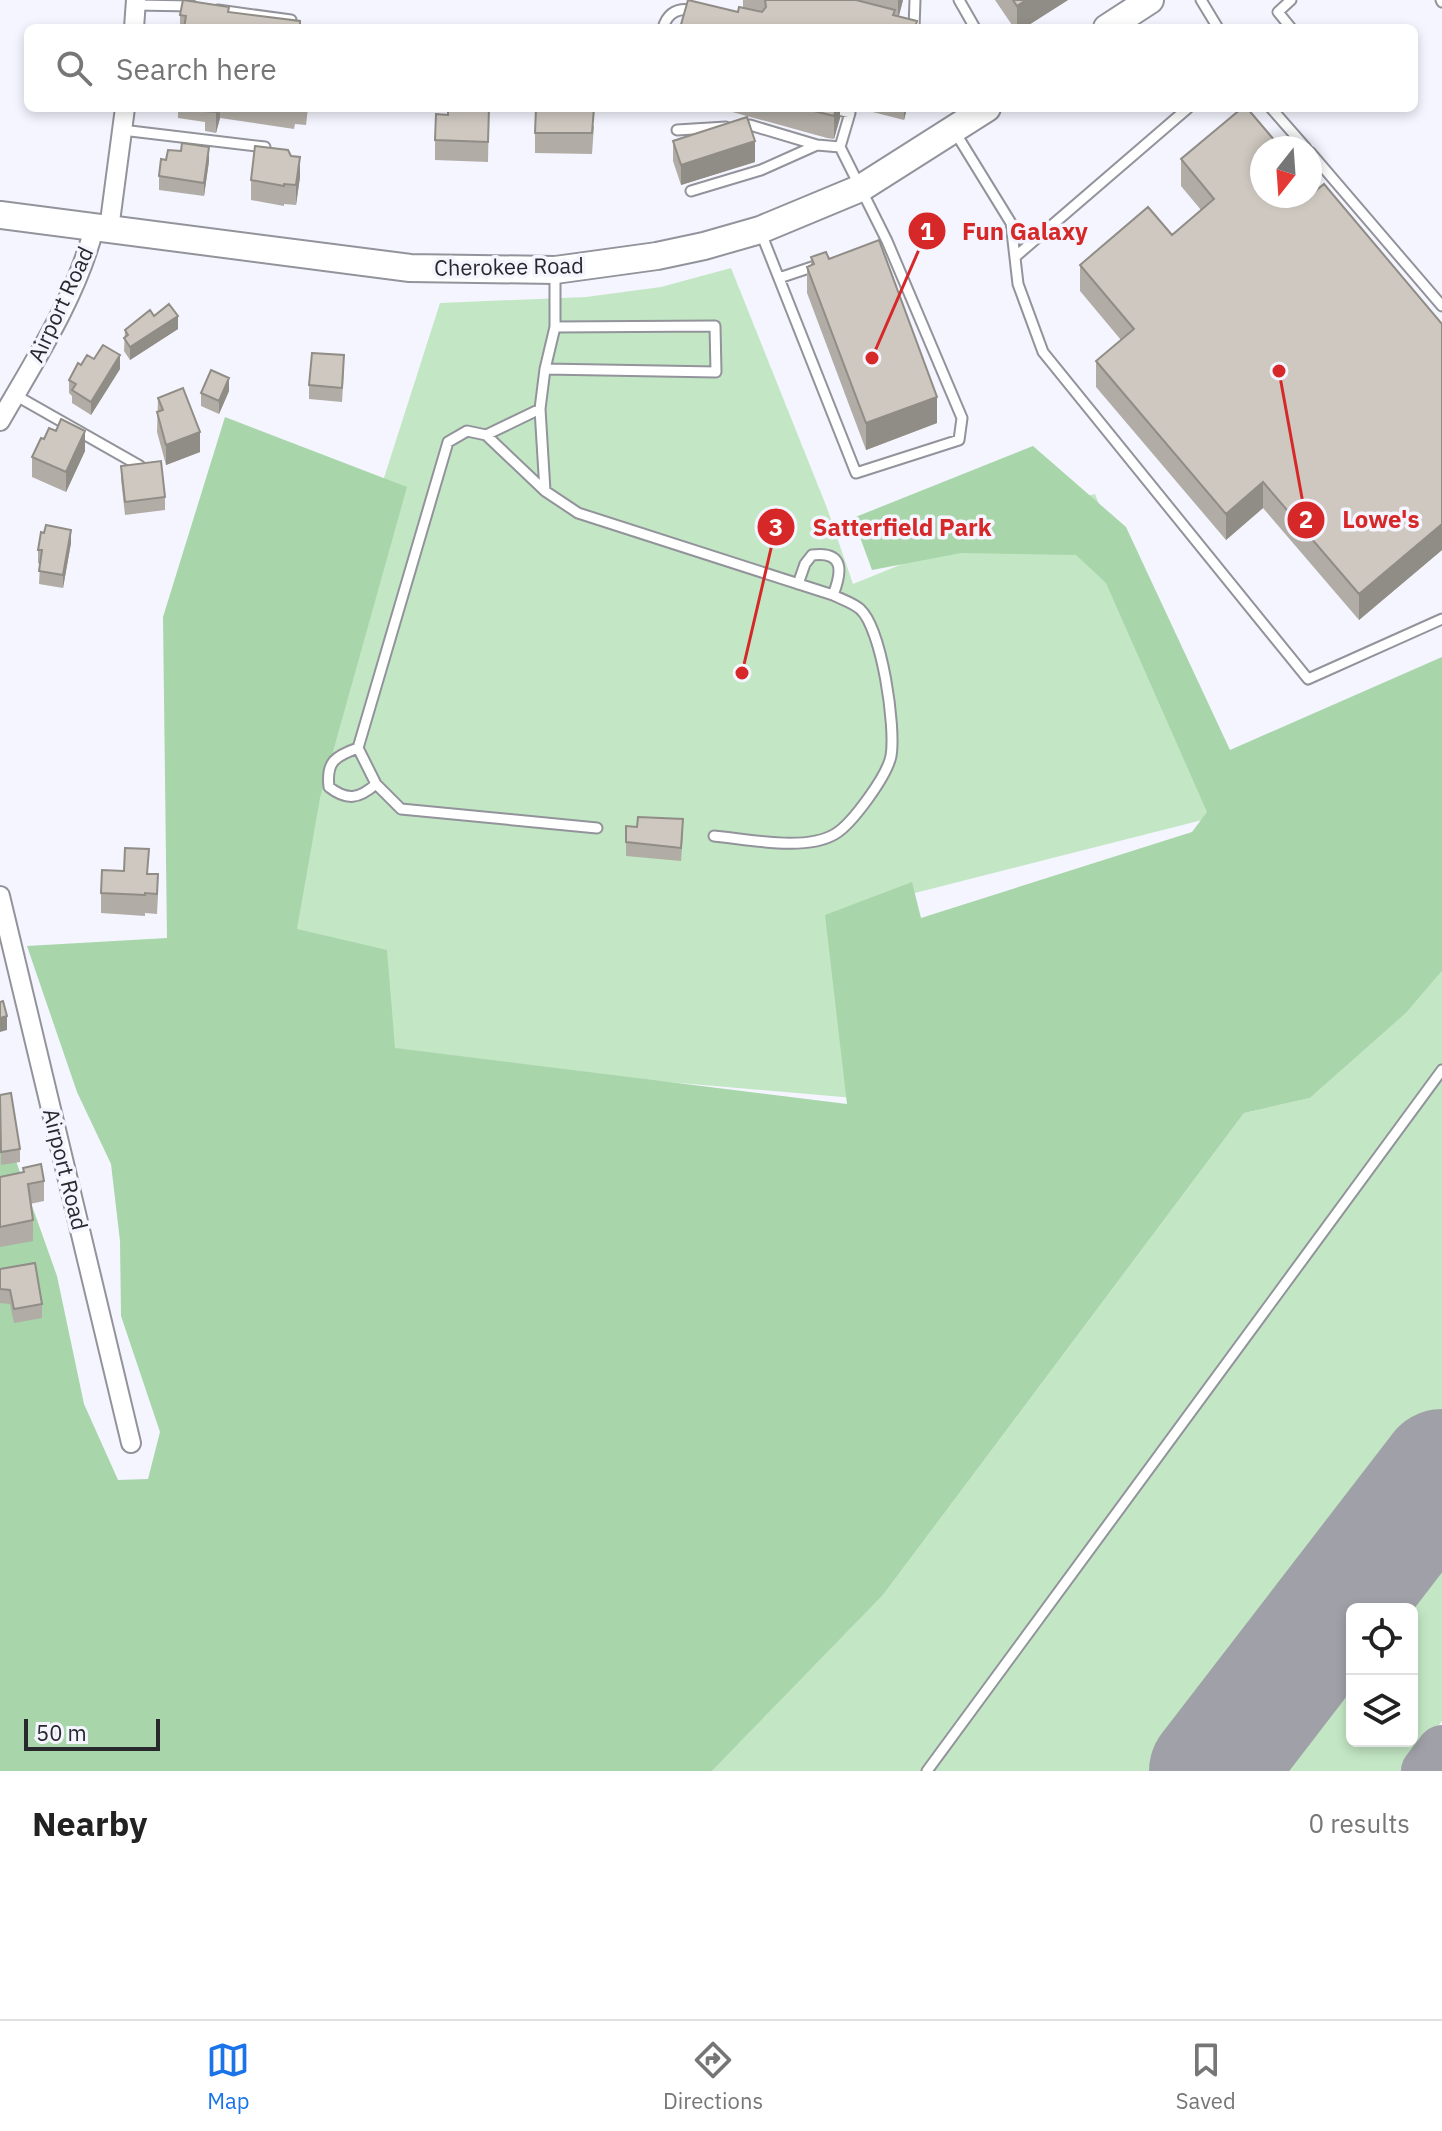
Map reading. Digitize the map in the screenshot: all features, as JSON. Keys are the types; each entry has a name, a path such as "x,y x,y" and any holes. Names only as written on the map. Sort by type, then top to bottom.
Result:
{"main road":[{"path":"1113,24 1150,0"},
{"name":"Cherokee Road","path":"0,215 410,268 555,270 657,256 760,230 861,188 981,112"}],"street":[{"path":"134,24 136,3"},
{"name":"Airport Road","path":"0,421 101,228 124,112"},
{"name":"Airport Road","path":"0,896 131,1443"}],"lane":[{"path":"914,24 915,0"},
{"path":"959,0 973,24"},
{"path":"1201,0 1216,24"},
{"path":"1288,24 1278,12 1291,0"},
{"path":"136,3 180,4 292,20"},
{"path":"665,24 670,14 684,8 714,16"},
{"path":"760,230 856,473 959,440 962,418 887,241 840,147 850,113 846,112"},
{"path":"1015,257 1183,112"},
{"path":"1275,112 1296,136"},
{"path":"677,130 750,125 817,145 840,147"},
{"path":"122,130 274,148"},
{"path":"954,130 1011,223 1018,284 1043,352 1308,679 1442,619"},
{"path":"691,191 761,170 817,145"},
{"path":"1322,166 1442,306"},
{"path":"874,246 887,241"},
{"path":"779,278 833,260"},
{"path":"545,491 540,409 555,327 555,270"},
{"path":"1431,294 1442,285"},
{"path":"545,369 716,372 715,326 555,327"},
{"path":"15,395 140,466"},
{"path":"486,435 540,409"},
{"path":"597,828 401,809 376,784 358,748 448,442 467,431 486,435 545,491 578,513 833,595 860,609 871,624 891,700 891,758 857,816 834,836 799,844 714,836"},
{"path":"798,584 812,555 823,554 834,558 840,566 833,595"},
{"path":"358,748 343,753 332,762 327,774 329,787 341,797 355,798 376,784"},
{"path":"927,1771 1442,1070"}],"green space":[{"path":"731,268 827,508 853,584 1045,506 1095,494 1222,815 856,908 889,1101 387,1058 234,946 440,303 586,297 661,287"},
{"path":"225,417 407,487 320,798 297,929 387,950 395,1048 847,1104 825,915 912,882 921,918 1192,832 1207,812 1106,583 1076,555 961,553 872,570 853,518 1033,446 1126,527 1230,750 1442,657 1442,971 1406,1013 1310,1098 1244,1113 883,1595 712,1771 0,1771 0,1116 57,1276 84,1404 118,1480 148,1479 160,1432 121,1316 120,1241 111,1164 77,1092 27,946 167,938 163,617"},
{"path":"1442,971 1442,1409 1161,1771 712,1771 883,1595 1244,1113 1310,1098 1406,1013"},
{"path":"1442,1539 1442,1721 1403,1771 1262,1771 1346,1663 1346,1747 1418,1747 1418,1603 1393,1603"}],"building":[{"path":"183,0 229,7 228,12 300,21 300,24 185,24 186,16 180,15"},
{"path":"688,0 738,12 739,7 762,12 766,7 765,0 856,0 895,10 893,15 917,21 916,24 681,24"},
{"path":"448,112 489,112 488,142 435,140 436,114 448,115"},
{"path":"536,112 594,112 592,133 535,133"},
{"path":"1237,112 1250,112 1271,136 1250,136 1250,208 1322,208 1324,184 1442,324 1442,524 1359,594 1263,482 1226,514 1096,361 1134,329 1080,265 1148,207 1172,235 1214,199 1181,159"},
{"path":"747,117 755,141 681,165 673,141"},
{"path":"182,143 209,147 204,183 159,176 161,159 166,160 168,150 181,151"},
{"path":"255,146 288,150 291,156 300,157 296,185 251,180"},
{"path":"879,240 937,397 866,423 807,267 814,264 811,257 826,252 829,259"},
{"path":"169,304 178,316 130,347 124,338 128,335 125,330 150,310 154,316"},
{"path":"103,345 120,355 91,402 72,390 76,384 69,380 78,363 81,365 87,355 94,359"},
{"path":"312,353 344,355 342,388 309,385"},
{"path":"211,370 229,378 219,401 201,393"},
{"path":"183,388 200,432 166,445 157,412 163,410 158,398"},
{"path":"61,419 85,431 66,472 32,457 41,438 44,439 49,428 56,431"},
{"path":"161,461 165,497 125,502 121,466"},
{"path":"46,525 71,530 63,575 39,571 42,550 38,550 41,532 44,533"},
{"path":"638,817 683,819 681,848 626,842 626,826 637,827"},
{"path":"125,848 149,849 147,874 158,874 157,894 101,893 102,870 124,871"},
{"path":"3,1001 7,1016 0,1018 0,1002"},
{"path":"11,1093 20,1149 1,1152 0,1095"},
{"path":"41,1164 44,1181 28,1184 33,1220 0,1227 0,1177 24,1172 23,1168"},
{"path":"35,1263 42,1304 14,1309 10,1290 0,1289 0,1269"}],"taxiway":[{"path":"1426,1771 1442,1750"}],"runway":[{"path":"1211,1771 1442,1471"}],"place":[{"name":"Fun Galaxy","path":"872,358"},
{"name":"Lowe's","path":"1279,371"},
{"name":"Satterfield Park","path":"742,673"}]}
